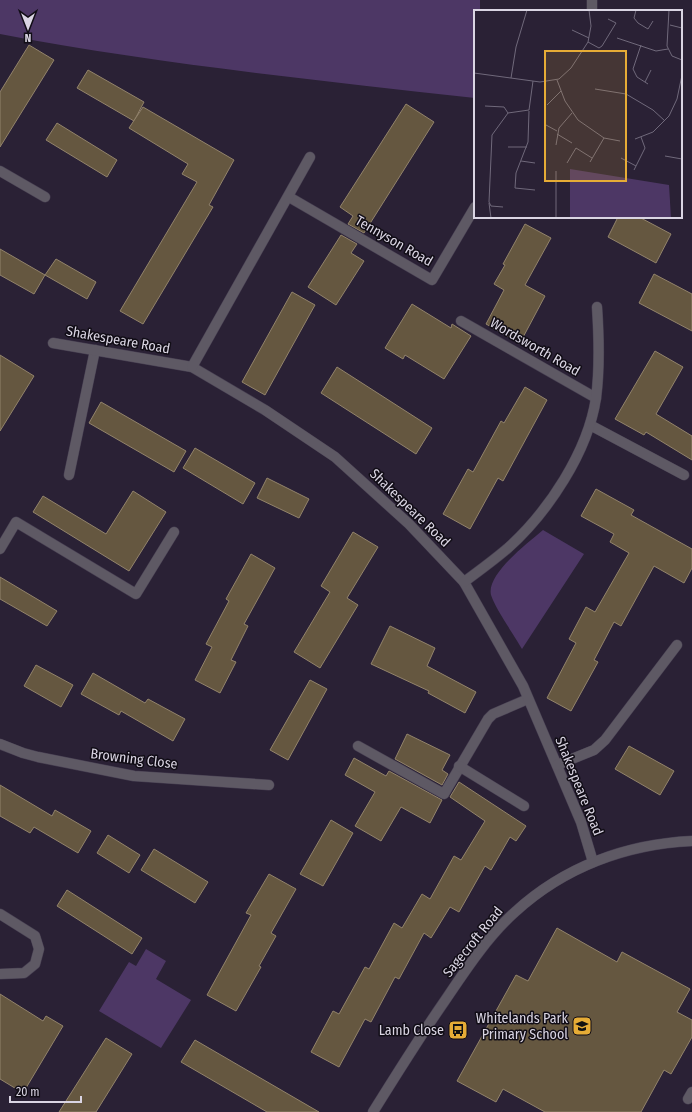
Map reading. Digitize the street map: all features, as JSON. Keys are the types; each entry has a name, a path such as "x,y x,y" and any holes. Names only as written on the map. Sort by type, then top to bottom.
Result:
{"street":[{"path":"192,367 289,197 310,157"},
{"path":"0,171 45,197"},
{"name":"Tennyson Road","path":"289,197 432,280 474,209"},
{"name":"Wordsworth Road","path":"464,582 507,549 528,528 563,481 578,454 590,425 596,398 599,348 597,307"},
{"name":"Wordsworth Road","path":"461,321 596,398"},
{"name":"Shakespeare Road","path":"53,343 192,367 265,410 335,457 409,524 464,582 528,699 581,822 593,862"},
{"path":"69,475 95,350"},
{"path":"590,425 684,475"},
{"path":"0,549 16,522 136,594 174,532"},
{"path":"557,765 594,750 605,740 677,645"},
{"path":"358,746 444,794 459,766 488,719 493,714 528,699"},
{"name":"Browning Close","path":"0,744 38,757 134,776 269,785"},
{"path":"459,766 524,806"},
{"name":"Sagecroft Road","path":"373,1112 458,980 515,911 540,893 593,862 636,847 692,841"},
{"path":"0,914 35,936 40,950 34,964 24,973 0,974"}],"shaded area":[{"path":"0,0 480,0 480,10 474,10 474,98 177,63 59,45 0,34"},
{"path":"543,530 584,554 522,649 493,600 491,595 491,587 501,569"},
{"path":"146,949 166,961 156,979 191,1000 161,1048 99,1011 129,962 136,966"}],"building":[{"path":"29,45 54,60 0,147 0,92"},
{"path":"88,70 144,102 134,121 77,88"},
{"path":"406,104 434,122 364,233 348,224 353,216 340,207"},
{"path":"143,107 234,160 209,205 213,207 143,324 120,311 197,182 182,174 188,164 129,128"},
{"path":"57,123 117,160 107,177 46,140"},
{"path":"618,218 641,218 671,234 656,263 608,237"},
{"path":"525,224 551,238 525,285 545,296 520,343 486,324 504,290 494,284"},
{"path":"341,235 357,244 351,253 364,261 336,305 308,287"},
{"path":"0,249 45,275 34,294 0,275"},
{"path":"56,259 96,282 87,299 45,275"},
{"path":"654,274 692,294 692,331 639,303"},
{"path":"292,292 315,305 265,395 242,382"},
{"path":"412,304 451,328 452,324 471,336 444,379 405,355 403,359 385,348"},
{"path":"655,351 683,367 656,414 692,436 692,460 646,432 644,435 615,419"},
{"path":"0,355 34,376 0,431"},
{"path":"337,367 432,428 416,454 321,393"},
{"path":"525,387 547,400 503,481 498,478 470,529 443,514 468,469 473,472 501,421 504,423"},
{"path":"101,402 186,451 174,472 89,423"},
{"path":"195,448 255,483 243,504 183,468"},
{"path":"267,478 309,499 299,518 257,498"},
{"path":"596,489 634,510 631,515 692,549 692,568 684,583 654,566 621,626 614,622 594,660 598,662 571,711 547,698 576,643 569,639 586,607 595,612 629,553 610,542 614,534 581,516"},
{"path":"133,491 166,512 129,571 33,512 43,496 106,534"},
{"path":"353,532 378,547 347,598 358,605 320,668 294,652 330,592 321,586"},
{"path":"251,554 275,568 244,624 248,626 231,660 236,662 220,693 195,680 212,647 206,644 229,601 226,599"},
{"path":"0,577 57,611 47,626 0,599"},
{"path":"390,626 435,648 427,666 476,692 465,713 428,693 429,691 371,664"},
{"path":"36,665 73,685 61,707 24,686"},
{"path":"93,673 145,703 148,699 185,719 173,741 121,711 119,715 81,694"},
{"path":"310,680 327,689 288,760 270,750"},
{"path":"407,734 450,755 442,770 448,774 442,785 395,759"},
{"path":"629,746 674,771 660,795 615,769"},
{"path":"354,758 386,776 389,771 442,800 430,823 401,807 381,841 355,826 375,792 345,775"},
{"path":"459,782 526,826 516,841 510,837 491,870 485,866 459,912 450,907 431,938 424,933 399,979 395,977 371,1022 365,1019 339,1067 311,1052 333,1011 339,1014 365,967 369,969 394,923 402,928 422,894 430,899 454,856 461,860 485,821 450,797"},
{"path":"0,785 52,816 55,810 91,831 78,853 34,827 30,833 0,816"},
{"path":"331,820 353,833 323,886 300,874"},
{"path":"108,835 140,855 129,873 97,853"},
{"path":"154,849 208,882 195,903 141,870"},
{"path":"269,874 296,889 271,933 276,936 259,966 261,967 236,1011 207,995 251,915 246,913"},
{"path":"67,890 142,938 132,954 57,906"},
{"name":"Whitelands Park Primary School","path":"557,928 617,962 622,952 690,989 677,1012 692,1020 692,1037 671,1074 664,1070 641,1112 545,1112 503,1089 496,1102 457,1081 516,975 528,981"},
{"path":"0,994 43,1021 46,1016 63,1026 23,1093 0,1079"},
{"path":"106,1038 132,1054 96,1112 59,1112"},
{"path":"195,1040 319,1112 267,1112 181,1062"}],"place":[{"name":"Whitelands Park Primary School","path":"582,1026"},
{"name":"Lamb Close","path":"458,1030"}]}
